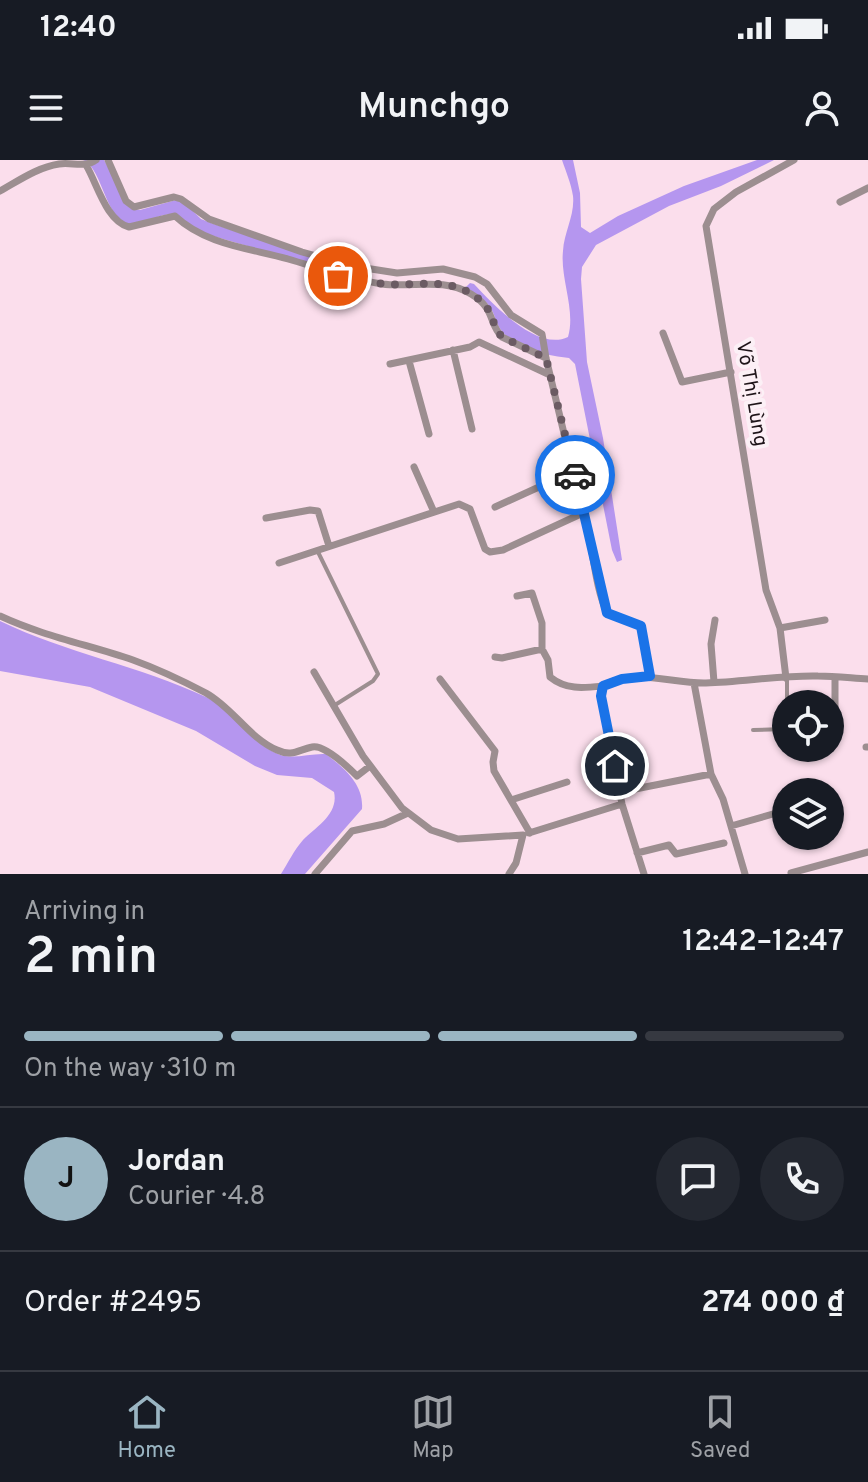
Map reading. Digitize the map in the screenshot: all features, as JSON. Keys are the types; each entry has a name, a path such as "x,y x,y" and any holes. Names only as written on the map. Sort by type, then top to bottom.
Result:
{"street":[{"path":"108,160 126,201 134,207 174,197 209,219 352,266 397,273 443,269 475,277 487,284 511,315 535,328 544,337 550,375 591,540 602,602 607,613 641,626 650,676"},
{"name":"Võ Thị Lùng","path":"786,678 780,628 766,590 706,226 714,209 736,192 794,160"},
{"path":"0,191 50,166 91,163 105,203 122,225 129,227 175,216 201,235 338,276 385,284 447,283 481,301 502,337 546,357"},
{"path":"840,202 868,188"},
{"path":"663,333 682,382 731,372"},
{"path":"390,364 483,343 550,375"},
{"path":"453,350 472,429"},
{"path":"409,361 429,434"},
{"path":"414,467 434,512"},
{"path":"495,507 574,471"},
{"path":"279,563 459,504 466,506 473,518 485,549 494,552 583,513"},
{"path":"266,518 318,511 329,546"},
{"path":"517,596 532,593 542,623 542,649 548,660 550,677 560,685 581,688 603,686 622,679 650,676 694,683 786,678 868,679"},
{"path":"0,616 53,638 136,661 194,688 220,702 256,735 282,753 298,754 319,747 357,776 370,766"},
{"path":"714,682 711,644 715,620"},
{"path":"780,628 825,620"},
{"path":"495,657 542,649"},
{"path":"314,672 370,766 408,813 431,830 458,839 527,834 622,804"},
{"path":"835,677 835,690"},
{"path":"440,679 495,751 494,771 527,834 510,873"},
{"path":"694,683 711,774 745,874"},
{"path":"603,686 601,696 622,804 644,874"},
{"path":"620,792 711,774"},
{"path":"511,800 567,782"},
{"path":"315,874 352,831 384,824 408,813"},
{"path":"731,826 772,814"},
{"path":"637,853 669,845 676,854 724,843"},
{"path":"791,873 867,854"}],"lane":[{"path":"317,550 378,674 373,681 333,706"},
{"path":"786,678 786,690"},
{"path":"753,730 772,729"}],"shaded area":[{"path":"83,160 104,160 130,208 140,210 176,200 186,204 201,219 321,261 320,267 199,232 171,214 133,224 124,222 110,207 96,174"},
{"path":"562,160 573,160 580,193 581,227 590,233 618,216 684,186 757,160 774,160 721,186 669,206 596,245 582,267 587,362 603,438 622,560 617,562 612,550 575,364 569,358 523,347 507,337 488,304 466,287 474,284 504,314 530,332 556,340 568,337 570,316 563,251 573,196"},
{"path":"0,621 206,697 225,710 258,742 278,754 326,754 356,784 362,809 305,874 281,874 300,844 330,813 335,800 334,792 312,778 277,775 255,766 196,731 90,687 0,671"}],"way so far":[{"path":"338,276 385,284 447,283 481,301 493,316 502,337 546,358 575,475"}],"route":[{"path":"575,475 602,602 607,613 641,626 650,676 622,679 603,686 601,696 615,766"}]}
